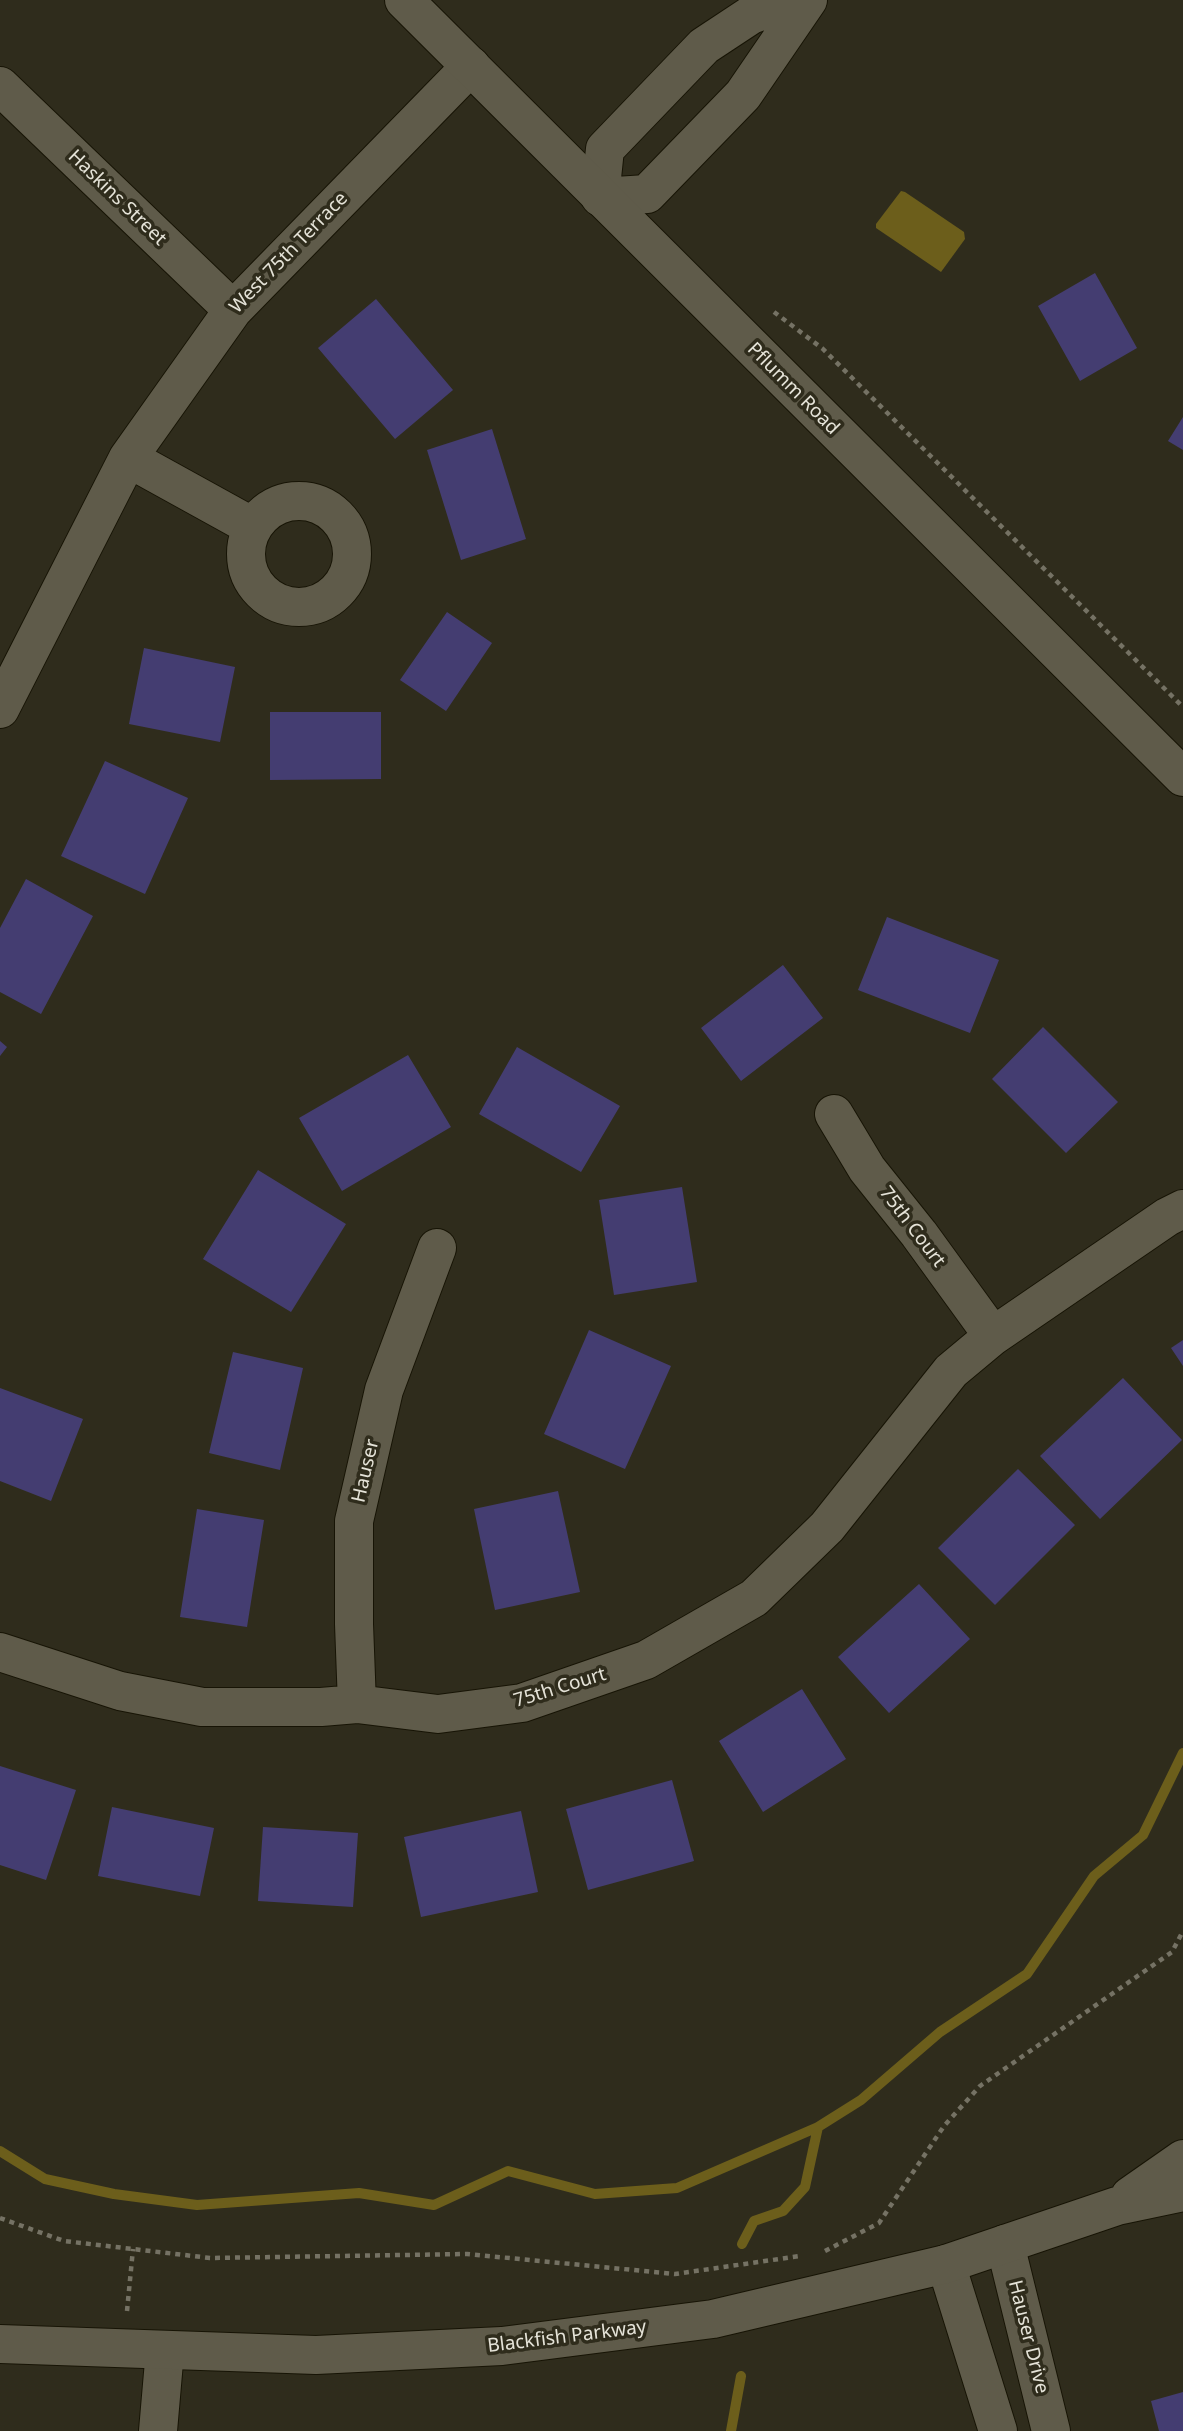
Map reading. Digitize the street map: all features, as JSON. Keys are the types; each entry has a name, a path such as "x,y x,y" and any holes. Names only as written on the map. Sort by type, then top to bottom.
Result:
{"street":[{"name":"Pflumm Road","path":"404,0 1183,777"},
{"path":"791,0 751,15 704,46 605,149 600,197 647,194 743,95 808,0"},
{"name":"West 75th Terrace","path":"2,701 128,458 233,310 471,66"},
{"name":"Haskins Street","path":"0,86 233,310"},
{"path":"128,458 253,527"},
{"name":"75th Court","path":"834,1114 867,1168 993,1336"},
{"name":"75th Court","path":"0,1652 120,1691 202,1707 321,1707 357,1704 438,1714 522,1703 646,1660 754,1598 827,1527 951,1371 993,1336 1175,1213 1183,1180"},
{"name":"Hauser","path":"357,1704 354,1521 384,1390 437,1248"},
{"name":"Blackfish Parkway","path":"1117,2206 1183,2159"},
{"name":"Blackfish Parkway","path":"0,2344 316,2355 502,2346 713,2319 947,2263 1117,2206 1183,2192"},
{"name":"Hauser Drive","path":"1005,2244 1051,2431"},
{"path":"947,2263 998,2431"},
{"path":"158,2431 165,2350"}],"path":[{"path":"772,311 823,349 1183,707"},
{"path":"820,2254 879,2223 944,2126 980,2086 1172,1952 1183,1931"},
{"path":"0,2218 64,2241 210,2259 467,2254 675,2274 807,2256"},
{"path":"124,2348 133,2249"}],"shaded area":[{"path":"901,191 964,232 965,239 941,272 876,228 876,224"}],"building":[{"path":"1095,273 1137,348 1080,381 1038,306"},
{"path":"376,299 453,390 395,439 318,348"},
{"path":"1183,417 1183,450 1168,441"},
{"path":"492,429 526,539 461,560 427,450"},
{"path":"447,612 492,643 446,711 400,680"},
{"path":"144,648 235,667 220,742 129,724"},
{"path":"270,712 381,712 381,779 270,780"},
{"path":"105,761 188,798 145,894 61,856"},
{"path":"26,879 93,916 41,1014 0,992 0,928"},
{"path":"887,917 999,960 970,1033 858,990"},
{"path":"783,965 823,1018 741,1081 701,1028"},
{"path":"1043,1027 1118,1102 1066,1153 992,1079"},
{"path":"0,1041 7,1047 0,1056"},
{"path":"517,1047 620,1106 581,1172 479,1114"},
{"path":"408,1055 451,1127 342,1191 299,1118"},
{"path":"258,1170 346,1224 291,1312 203,1259"},
{"path":"682,1187 697,1282 614,1295 599,1200"},
{"path":"589,1330 671,1366 625,1469 544,1434"},
{"path":"1183,1340 1183,1366 1171,1348"},
{"path":"233,1352 303,1368 280,1470 209,1453"},
{"path":"1123,1378 1182,1440 1100,1519 1040,1456"},
{"path":"0,1388 83,1419 51,1501 0,1481"},
{"path":"1018,1469 1075,1525 995,1605 938,1548"},
{"path":"558,1491 580,1592 495,1610 474,1509"},
{"path":"197,1509 264,1520 247,1627 180,1617"},
{"path":"919,1584 970,1639 889,1713 838,1657"},
{"path":"802,1689 846,1759 763,1812 719,1741"},
{"path":"0,1766 76,1790 46,1880 0,1865"},
{"path":"672,1780 694,1861 588,1890 566,1809"},
{"path":"112,1807 214,1828 200,1896 98,1876"},
{"path":"521,1811 538,1892 421,1917 404,1837"},
{"path":"263,1827 358,1833 353,1907 258,1901"},
{"path":"1183,2392 1183,2431 1159,2431 1151,2401"}],"waterway":[{"path":"0,2151 45,2179 114,2194 197,2205 359,2193 434,2205 508,2171 595,2194 677,2188 818,2127 861,2100 940,2032 1027,1974 1094,1876 1143,1835 1183,1753"},
{"path":"742,2244 754,2221 783,2211 805,2187 818,2127"},
{"path":"731,2431 741,2376"}]}
